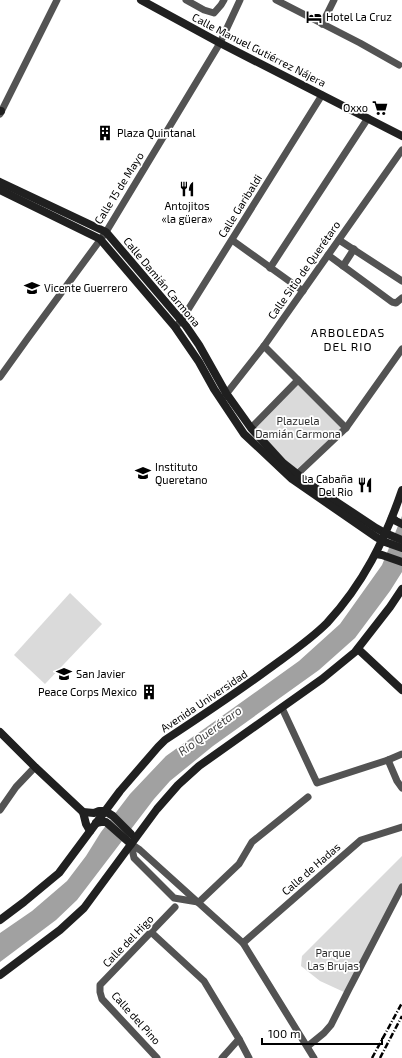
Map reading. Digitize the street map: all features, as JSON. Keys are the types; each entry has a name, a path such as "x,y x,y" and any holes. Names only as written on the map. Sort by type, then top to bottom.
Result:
{"street":[{"path":"0,112 57,0"},
{"name":"Calle Manuel Gutiérrez Nájera","path":"141,0 220,43 402,136"},
{"path":"186,0 204,10 214,13 224,0"},
{"name":"Calle 15 de Mayo","path":"0,377 106,232 220,43 240,0"},
{"path":"276,0 360,43 399,65"},
{"path":"322,24 334,0"},
{"name":"Calle Garibaldi","path":"178,324 322,95"},
{"path":"270,268 368,118"},
{"name":"Calle Sitio de Querétaro","path":"224,396 264,346 402,150"},
{"name":"Calle Damián Carmona","path":"0,182 106,232 178,324 199,362 224,396 295,477"},
{"name":"Calle Damián Carmona","path":"0,190 100,239 178,324"},
{"path":"232,240 303,291"},
{"path":"339,240 402,281"},
{"path":"343,266 354,249"},
{"path":"328,255 392,302 396,303 402,298"},
{"path":"264,346 346,428"},
{"path":"295,477 346,428 402,348"},
{"path":"251,428 298,380"},
{"name":"Calle Damián Carmona","path":"224,396 234,419 244,434 295,477 311,485 376,528 386,538 402,548"},
{"name":"Avenida Universidad","path":"0,920 59,873 120,791 165,740 247,685 308,640 326,624 356,586 397,522 402,490"},
{"name":"Calle Damián Carmona","path":"386,538 402,540"},
{"path":"376,554 402,562"},
{"path":"0,975 60,930 84,908 157,809 178,785 198,766 322,679 358,649 402,589"},
{"path":"358,649 402,690"},
{"path":"282,708 317,783 402,754"},
{"path":"0,732 83,812 86,824 90,831"},
{"path":"388,760 397,781 402,788"},
{"path":"0,810 16,787 35,767"},
{"path":"199,902 239,864 252,842 308,797"},
{"path":"83,812 94,813 99,810 105,811 113,816 128,834 134,858 174,898 199,902"},
{"path":"96,823 108,823 128,834 140,832"},
{"name":"Calle de Hadas","path":"243,944 361,840 402,827"},
{"path":"131,844 140,850 199,902 243,944 308,1046 314,1058"},
{"path":"308,1046 331,1025 402,888"},
{"name":"Calle del Higo","path":"100,992 100,985 152,933 175,907"},
{"path":"152,933 204,981 249,1058"},
{"name":"Calle del Pino","path":"100,992 102,999 157,1058"},
{"path":"222,1058 239,1039"}],"green space":[{"name":"Plazuela Damián Carmona","path":"298,385 341,428 297,469 285,460 256,428"},
{"path":"70,593 102,624 45,684 14,655"},
{"name":"Parque Las Brujas","path":"402,856 402,882 344,992 320,981 301,966 302,956"}],"water":[{"name":"Río Querétaro","path":"402,516 402,572 390,591 355,638 319,670 213,746 170,781 154,799 77,900 56,920 0,962 0,933 32,911 67,881 86,856 101,832 130,794 166,756 299,661 340,624 382,565"}],"railway":[{"path":"372,1058 402,1003"},
{"path":"380,1058 402,1016"}],"place":[{"name":"Hotel La Cruz","path":"314,17"},
{"name":"Oxxo","path":"380,108"},
{"name":"Plaza Quintanal","path":"105,133"},
{"name":"Antojitos «la güera»","path":"187,189"},
{"name":"Vicente Guerrero","path":"32,288"},
{"name":"Instituto Queretano","path":"143,473"},
{"name":"La Cabaña Del Rio","path":"365,485"},
{"name":"San Javier","path":"64,674"},
{"name":"Peace Corps Mexico","path":"149,692"}],"district":[{"name":"ARBOLEDAS DEL RIO","path":"348,340"}]}
